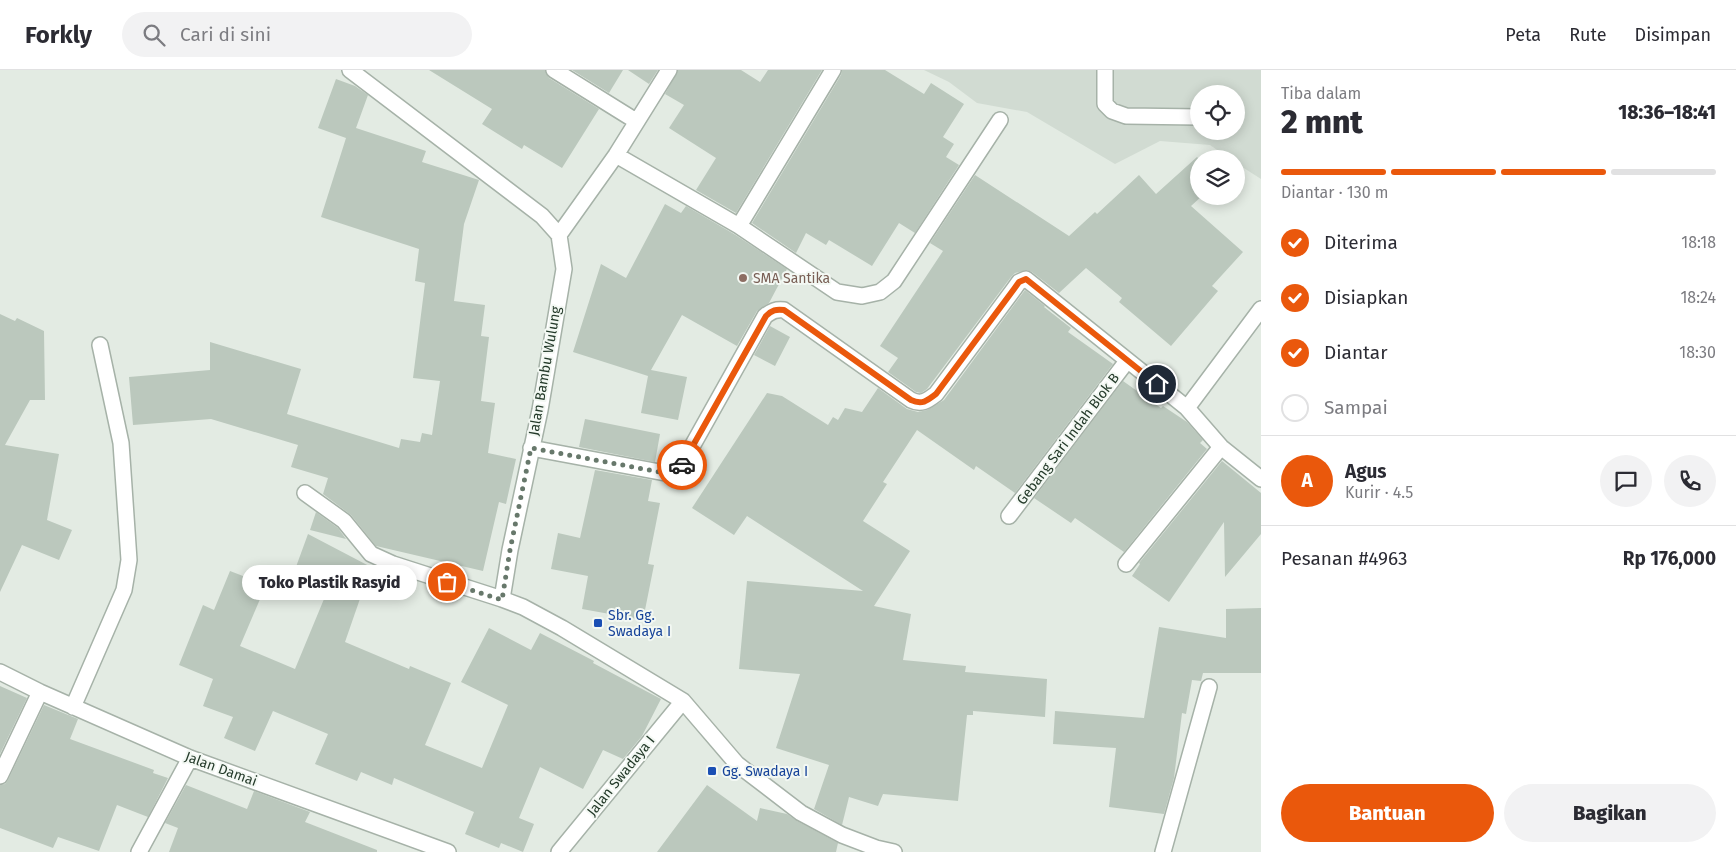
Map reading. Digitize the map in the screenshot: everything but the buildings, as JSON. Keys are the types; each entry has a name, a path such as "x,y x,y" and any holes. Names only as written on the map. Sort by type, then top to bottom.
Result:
{"street":[{"path":"350,70 542,216 559,235 616,155 669,70"},
{"path":"554,70 636,121"},
{"path":"739,226 833,70"},
{"path":"1105,70 1105,104 1112,111 1126,116 1190,117"},
{"path":"616,155 739,226 837,292 862,296 880,292 894,281 1000,120"},
{"name":"Jalan Bambu Wulung","path":"502,600 510,550 540,410 564,269 559,235"},
{"path":"531,448 676,475 766,316 770,311 777,309 784,310 911,400 917,403 927,402 936,394 1019,282 1026,279 1187,408 1220,448 1261,479"},
{"path":"1187,408 1261,309"},
{"path":"73,707 124,590 129,560 121,443 100,345"},
{"name":"Gebang Sari Indah Blok B","path":"1009,516 1127,361"},
{"path":"1126,564 1220,448"},
{"path":"305,493 344,521 371,554 393,564 523,607 562,628 683,701 737,764 801,813 827,829 876,850 894,852"},
{"name":"Jalan Damai","path":"0,672 73,707 190,758 448,852"},
{"path":"1163,852 1209,687"},
{"path":"0,776 40,692"},
{"name":"Jalan Swadaya I","path":"559,852 683,701"},
{"path":"139,852 190,758"}],"shaded area":[{"path":"924,70 1261,70 1261,179 1245,169 1245,150 1217,150 1210,145 1160,141 1115,164 1027,112 977,103 949,82"}],"way so far":[{"path":"447,582 502,600 505,574 531,448 676,475 682,465"}],"place":[{"name":"SMA Santika","path":"743,278"},
{"name":"Toko Plastik Rasyid","path":"447,582"},
{"name":"Sbr. Gg. Swadaya I","path":"598,623"},
{"name":"Gg. Swadaya I","path":"712,771"}],"route":[{"path":"682,465 766,316 770,311 777,309 784,310 911,400 917,403 927,402 936,394 1019,282 1026,279 1157,384"}]}
